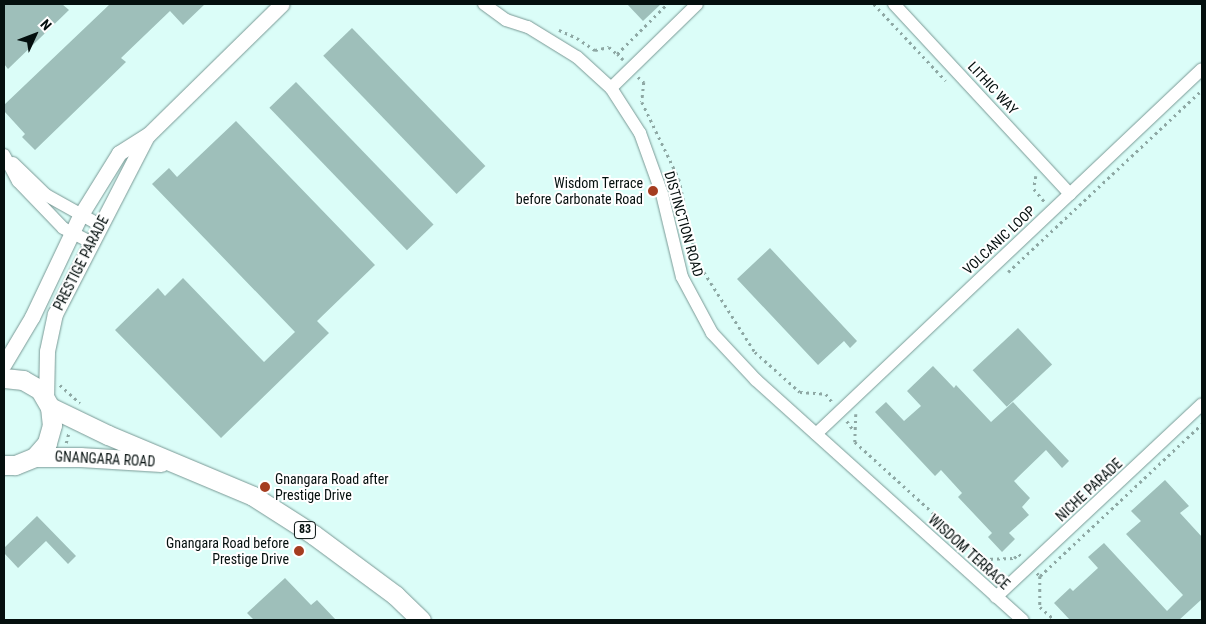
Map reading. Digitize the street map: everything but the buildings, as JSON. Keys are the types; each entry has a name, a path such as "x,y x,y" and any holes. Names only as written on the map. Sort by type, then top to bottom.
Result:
{"main road":[{"name":"GNANGARA ROAD","path":"4,378 23,380 40,390 48,403 52,425 47,443 35,457"},
{"name":"GNANGARA ROAD","path":"48,403 175,463 253,496 314,535 396,594 421,620"},
{"name":"GNANGARA ROAD","path":"8,468 35,457 80,457 175,463"}],"street":[{"name":"PRESTIGE PARADE","path":"4,364 27,326 80,216 119,153 148,135 282,4"},
{"name":"DISTINCTION ROAD","path":"484,4 506,20 528,27 577,58 611,88 640,133 662,194 682,277 712,333 756,380 896,506"},
{"path":"611,88 696,4"},
{"name":"LITHIC WAY","path":"894,4 1070,194"},
{"name":"VOLCANIC LOOP","path":"816,434 1202,69"},
{"name":"PRESTIGE PARADE","path":"48,403 48,344 55,314 148,135"},
{"path":"4,154 46,195 80,216 100,225"},
{"path":"4,154 18,181 63,228 91,242"},
{"path":"27,326 54,291 68,287"},
{"name":"NICHE PARADE","path":"996,597 1202,404"},
{"name":"WISDOM TERRACE","path":"896,506 1023,620"}],"path":[{"path":"616,54 667,4"},
{"path":"874,4 948,83"},
{"path":"553,27 577,38 595,50 609,47 644,82 642,102 678,179 697,261 755,352 800,392 826,394 855,432"},
{"path":"1005,274 1202,90"},
{"path":"1029,169 1036,176 1034,190 1062,221"},
{"path":"58,383 68,394 85,405"},
{"path":"856,413 855,442 984,559 1014,558 1019,554 1040,576 1040,607 1055,620"},
{"path":"1040,576 1202,424"}],"place":[{"name":"Wisdom Terrace before Carbonate Road","path":"653,191"},
{"name":"Gnangara Road after Prestige Drive","path":"265,487"},
{"name":"Gnangara Road before Prestige Drive","path":"299,551"}]}
